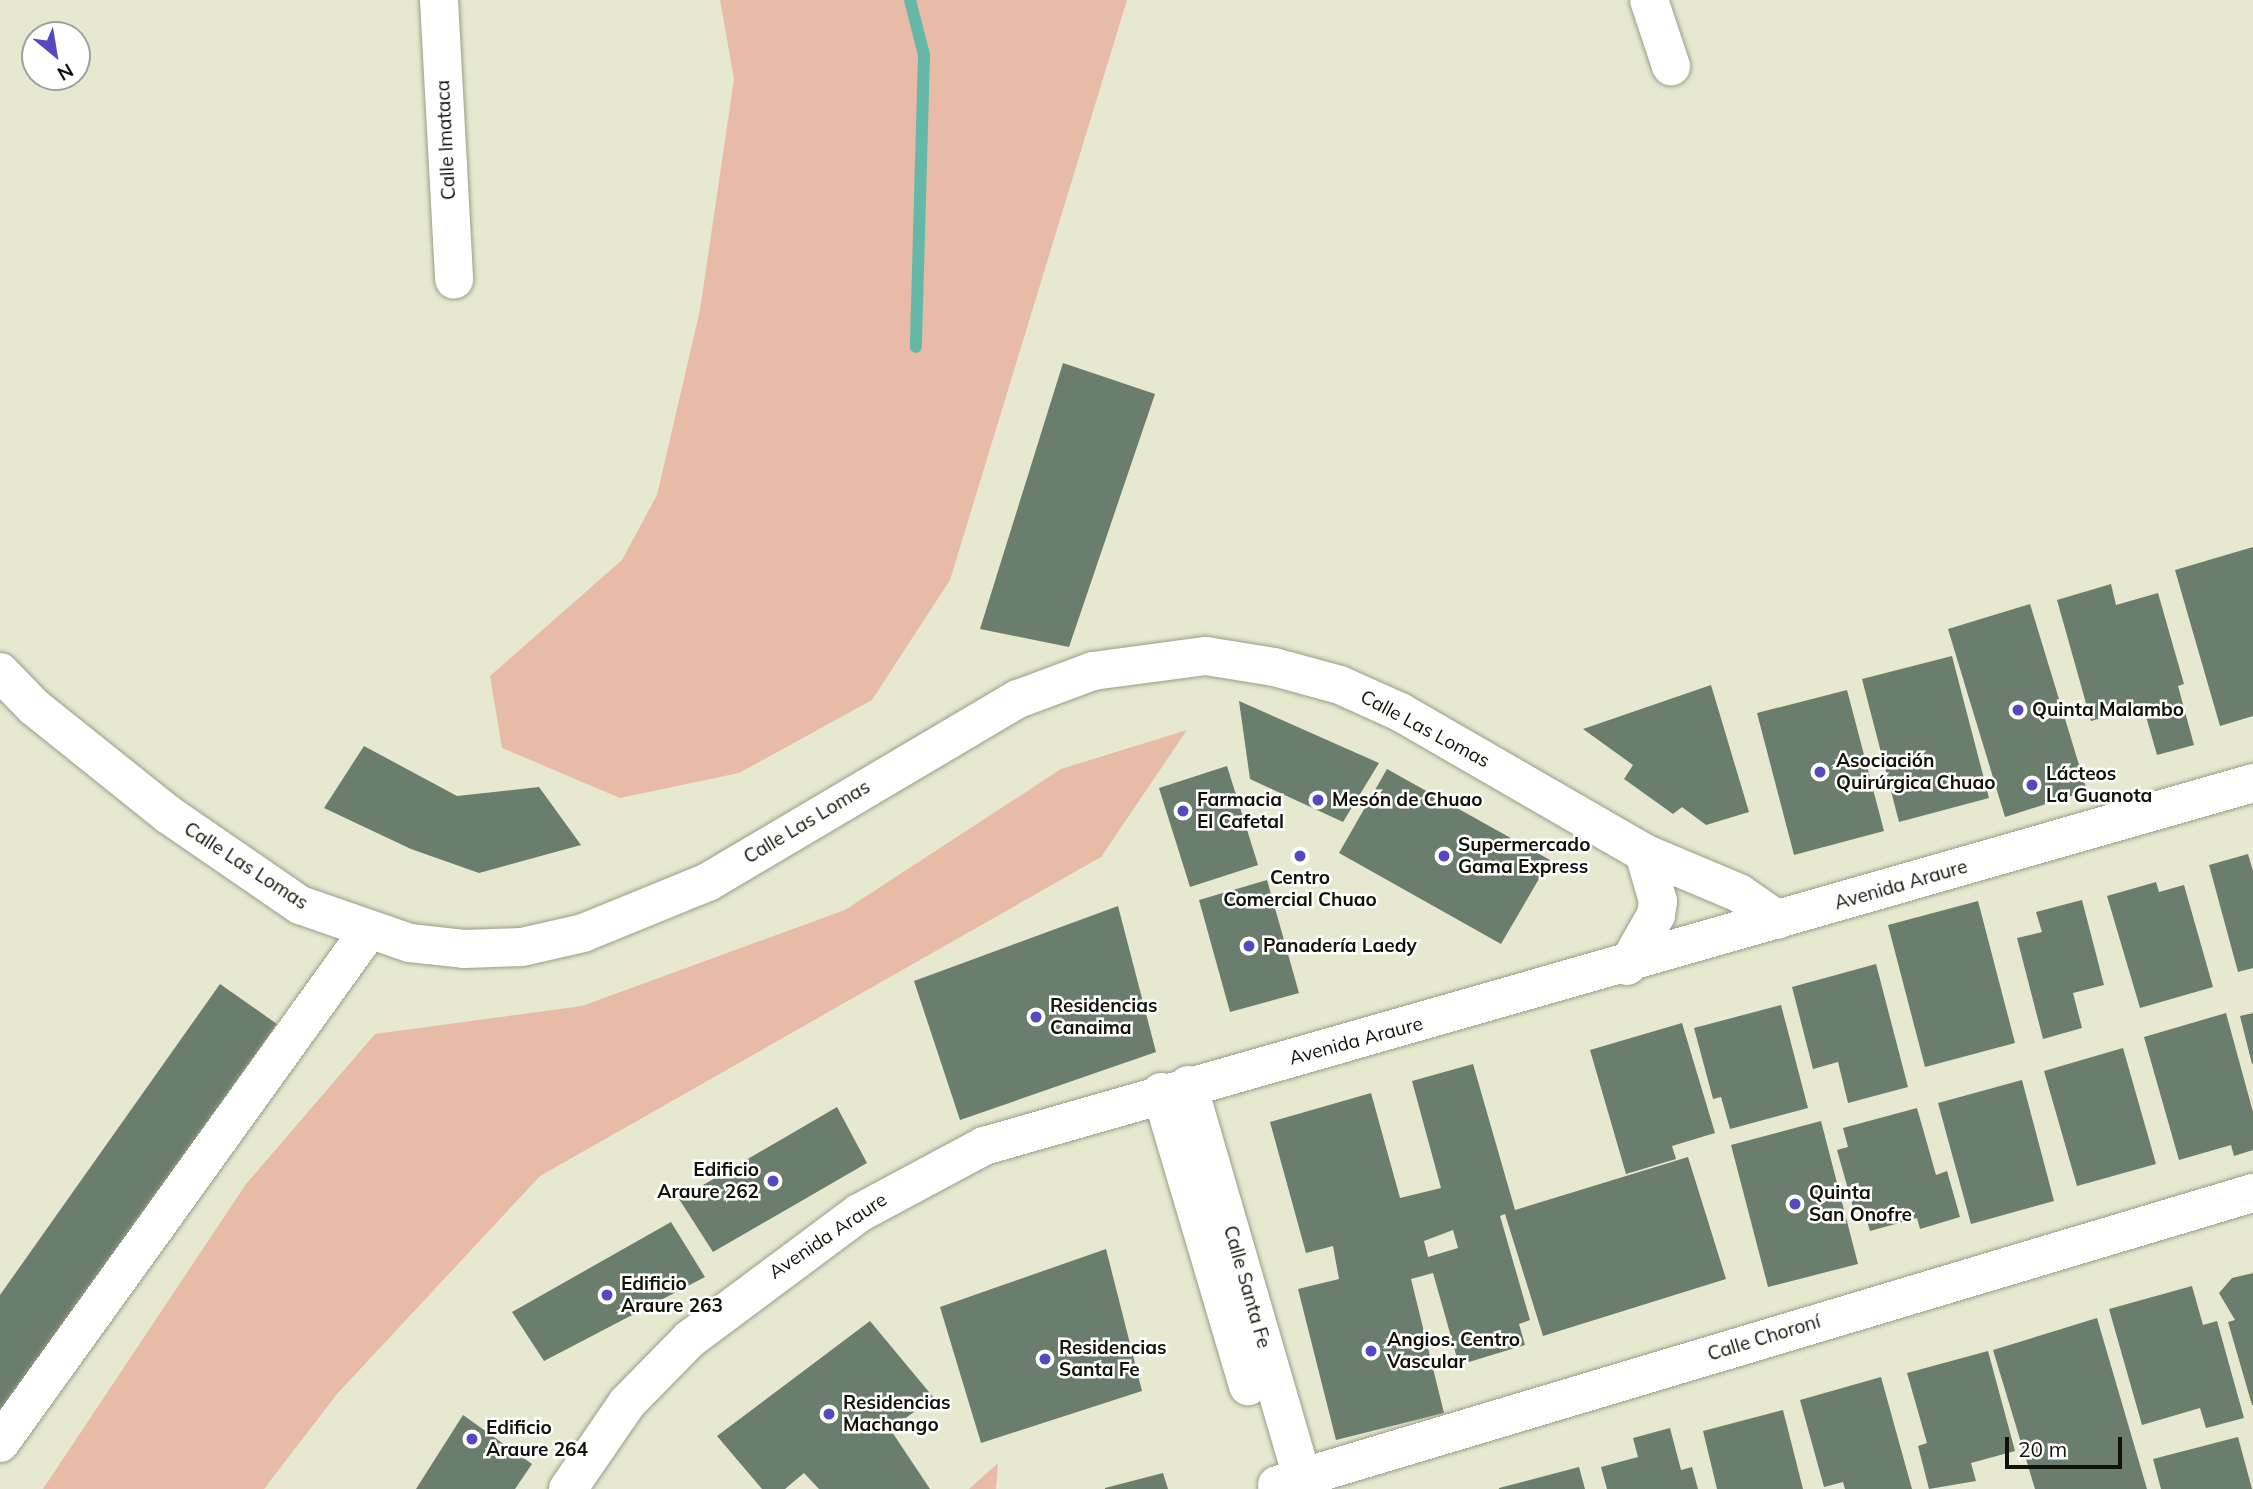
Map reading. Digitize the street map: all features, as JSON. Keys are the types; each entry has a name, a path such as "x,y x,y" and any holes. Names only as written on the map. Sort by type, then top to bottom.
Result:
{"street":[{"name":"Calle Imataca","path":"439,0 454,280"},
{"path":"1649,0 1671,66"},
{"name":"Calle Las Lomas","path":"0,672 34,708 169,815 300,905 410,943 464,949 522,947 583,933 708,882 1018,699 1093,671 1206,656 1273,667 1339,685 1400,712 1644,853 1739,893 1778,920"},
{"name":"Avenida Araure","path":"568,1489 627,1403 690,1339 859,1213 984,1146 1175,1088 1627,965 2253,783"},
{"path":"1627,965 1656,915 1658,901 1644,853"},
{"path":"0,1443 369,930"},
{"name":"Calle Santa Fe","path":"1175,1088 1290,1485"},
{"name":"Calle Choroní","path":"1290,1485 2253,1193"}],"shaded area":[{"path":"720,0 1127,0 950,580 872,700 739,773 620,798 502,748 490,676 622,560 657,495 700,310 734,79"},
{"path":"1187,730 1101,857 540,1176 337,1394 264,1489 43,1489 246,1184 375,1034 582,1006 845,910 1061,769"},
{"path":"998,1463 996,1489 969,1489"}],"building":[{"path":"1063,363 1155,394 1069,647 980,629"},
{"path":"2253,547 2253,716 2220,726 2175,570"},
{"path":"2111,584 2116,605 2158,593 2184,684 2178,686 2194,745 2157,755 2143,706 2091,721 2057,600"},
{"name":"Quinta Malambo","path":"2030,604 2087,791 2005,817 1948,629"},
{"path":"1952,656 1989,798 1899,822 1862,679"},
{"path":"1711,685 1749,812 1706,825 1682,807 1673,814 1624,779 1633,765 1583,729"},
{"name":"Asociación Quirúrgica Chuao","path":"1847,690 1884,831 1794,855 1757,713"},
{"path":"1239,701 1379,763 1343,822 1250,779"},
{"path":"364,746 457,796 539,787 581,845 479,873 411,849 324,808"},
{"path":"1227,766 1258,865 1190,887 1159,788"},
{"name":"Supermercado Gama Express","path":"1387,769 1550,860 1501,944 1339,853"},
{"path":"2248,854 2253,871 2253,968 2238,972 2209,865"},
{"name":"Panadería Laedy","path":"1267,880 1299,993 1230,1012 1199,900"},
{"path":"2156,882 2159,892 2184,885 2213,987 2140,1008 2107,896"},
{"path":"2082,900 2104,985 2073,993 2082,1028 2043,1039 2017,938 2042,932 2036,912"},
{"path":"1978,901 2015,1043 1925,1067 1888,925"},
{"name":"Residencias Canaima","path":"1118,906 1156,1052 960,1120 914,981"},
{"path":"1876,964 1908,1087 1848,1103 1838,1062 1813,1069 1792,987"},
{"path":"220,984 277,1024 0,1415 0,1295"},
{"path":"1781,1005 1808,1108 1730,1129 1721,1097 1713,1099 1694,1028"},
{"path":"2226,1013 2253,1112 2253,1150 2234,1156 2231,1145 2179,1160 2144,1037"},
{"path":"2253,1013 2253,1063 2252,1064 2240,1016"},
{"path":"1682,1023 1715,1133 1672,1146 1676,1159 1626,1174 1590,1050"},
{"path":"2123,1048 2156,1164 2077,1186 2044,1071"},
{"path":"1473,1064 1515,1210 1688,1157 1726,1279 1543,1336 1505,1214 1500,1216 1530,1320 1519,1324 1525,1345 1459,1365 1433,1273 1411,1279 1444,1413 1336,1440 1298,1289 1339,1279 1333,1246 1306,1253 1270,1122 1371,1093 1400,1198 1441,1188 1412,1081","holes":["1453,1230 1458,1248 1428,1257 1424,1241"]},
{"path":"2022,1080 2054,1201 1971,1224 1938,1103"},
{"name":"Edificio Araure 262","path":"837,1107 867,1163 713,1252 679,1199"},
{"path":"1917,1108 1936,1175 1947,1171 1960,1217 1920,1229 1917,1218 1870,1231 1862,1205 1853,1207 1837,1150 1848,1147 1843,1128"},
{"name":"Quinta San Onofre","path":"1821,1121 1858,1264 1768,1287 1731,1145"},
{"name":"Edificio Araure 263","path":"671,1222 705,1277 544,1361 512,1312"},
{"name":"Residencias Santa Fe","path":"1106,1249 1142,1391 981,1443 940,1307"},
{"path":"2253,1273 2252,1405 2228,1322 2235,1320 2219,1293 2232,1278"},
{"path":"2192,1286 2203,1325 2217,1321 2244,1418 2206,1428 2200,1408 2142,1425 2109,1309"},
{"path":"2097,1318 2147,1489 2035,1489 1993,1350"},
{"name":"Residencias Machango","path":"870,1321 934,1398 890,1429 930,1489 819,1489 804,1473 785,1489 762,1489 717,1436"},
{"path":"1988,1351 2015,1451 1971,1463 1976,1481 1929,1489 1918,1446 1927,1443 1907,1373"},
{"path":"1881,1377 1912,1489 1845,1489 1843,1482 1824,1487 1800,1400"},
{"path":"1783,1410 1803,1489 1717,1489 1703,1431"},
{"name":"Edificio Araure 264","path":"463,1415 532,1464 515,1489 416,1489"},
{"path":"1670,1428 1681,1470 1692,1467 1698,1489 1607,1489 1601,1467 1638,1457 1633,1438"},
{"path":"2238,1437 2252,1489 2161,1489 2153,1459"},
{"path":"1579,1467 1585,1489 1499,1489 1499,1488"},
{"path":"1163,1473 1168,1489 1105,1489 1105,1488"}],"waterway":[{"path":"910,0 924,55 916,347"}],"place":[{"name":"Quinta Malambo","path":"2018,710"},
{"name":"Asociación Quirúrgica Chuao","path":"1820,772"},
{"name":"Lácteos La Guanota","path":"2032,785"},
{"name":"Mesón de Chuao","path":"1318,800"},
{"name":"Farmacia El Cafetal","path":"1183,811"},
{"name":"Centro Comercial Chuao","path":"1300,856"},
{"name":"Supermercado Gama Express","path":"1444,856"},
{"name":"Panadería Laedy","path":"1249,946"},
{"name":"Residencias Canaima","path":"1036,1017"},
{"name":"Edificio Araure 262","path":"773,1181"},
{"name":"Quinta San Onofre","path":"1795,1204"},
{"name":"Edificio Araure 263","path":"607,1295"},
{"name":"Angios. Centro Vascular","path":"1371,1351"},
{"name":"Residencias Santa Fe","path":"1045,1359"},
{"name":"Residencias Machango","path":"829,1414"},
{"name":"Edificio Araure 264","path":"472,1439"}]}
